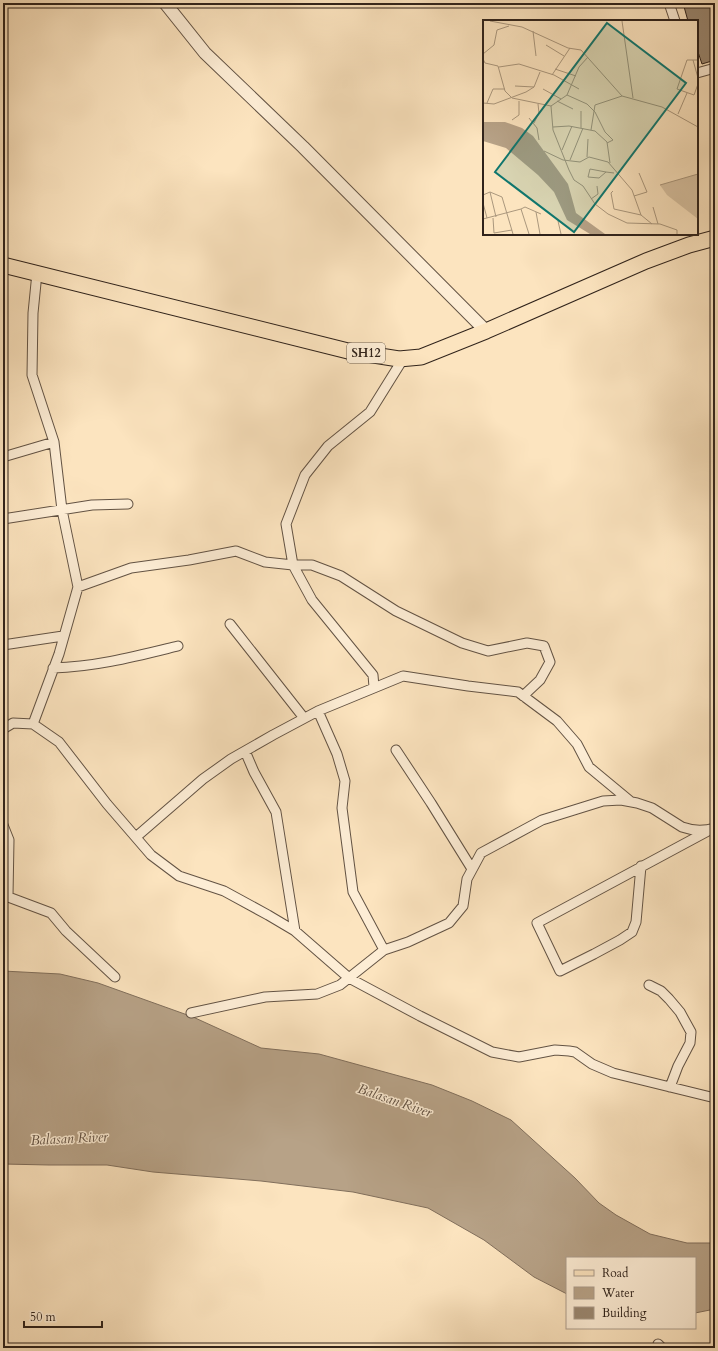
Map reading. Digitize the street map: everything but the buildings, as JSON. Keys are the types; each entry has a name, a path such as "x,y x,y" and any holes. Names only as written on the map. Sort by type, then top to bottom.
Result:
{"main road":[{"name":"SH12","path":"3,265 348,351 403,359 421,357 486,331 646,261 689,245 715,238"}],"street":[{"path":"165,3 205,53 303,147 486,331"},
{"path":"669,3 676,20"},
{"path":"698,73 715,68"},
{"path":"33,724 64,636 78,588 62,510 54,442 32,375 33,313 37,273"},
{"path":"374,687 373,675 312,600 293,565 286,524 305,475 328,446 370,412 403,359"},
{"path":"3,457 54,442"},
{"path":"3,519 92,505 128,504"},
{"path":"78,588 131,568 189,560 236,551 265,562 293,565 312,565 340,576 396,611 468,645 488,651 527,643 544,646 550,662 540,680 523,696"},
{"path":"230,624 304,718"},
{"path":"3,645 64,636"},
{"path":"53,668 74,668 115,661 178,646"},
{"path":"136,837 203,779 245,751 318,711 403,676 518,692 557,721 577,744 589,767 630,801"},
{"path":"318,711 337,754 345,781 342,808 353,892 384,950"},
{"path":"3,729 13,722 33,724 59,742 107,804 151,854 179,876 224,891 268,915 295,931 349,978 420,1016 492,1052 519,1057 556,1050 575,1052 592,1064 609,1072 715,1098"},
{"path":"396,750 472,869"},
{"path":"245,751 254,772 276,812 295,931"},
{"path":"191,1013 266,997 317,994 340,985 384,950 408,942 449,923 463,906 468,879 481,853 542,820 603,801 621,800 630,801 652,808 682,827 698,830 713,828"},
{"path":"3,825 9,840 5,895 51,913 66,931 115,977"},
{"path":"641,866 636,922 632,932 594,954 560,971 536,923 641,866 713,828"},
{"path":"649,985 661,991 669,999 680,1012 692,1032 690,1043 678,1066 670,1087"}],"water":[{"name":"Balasan River","path":"3,971 60,974 98,983 193,1017 261,1048 319,1054 432,1085 472,1101 511,1120 575,1178 599,1203 616,1215 650,1234 687,1243 715,1243 715,1309 696,1313 696,1257 566,1257 566,1293 534,1277 484,1240 428,1208 353,1192 261,1181 153,1172 107,1165 3,1164"}]}
